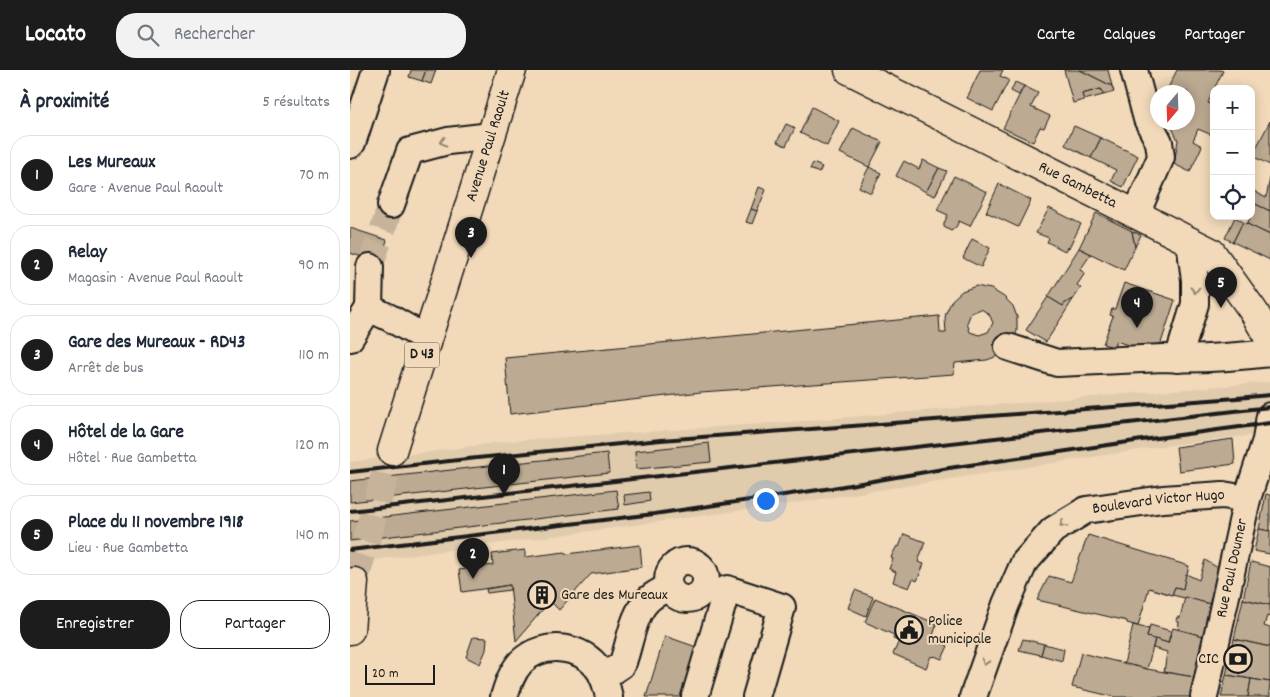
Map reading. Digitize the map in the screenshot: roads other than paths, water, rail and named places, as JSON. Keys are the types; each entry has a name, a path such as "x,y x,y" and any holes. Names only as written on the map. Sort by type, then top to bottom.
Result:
{"main road":[{"name":"Avenue Paul Raoult","path":"392,451 512,70"},
{"name":"Rue Gambetta","path":"849,70 1211,252 1254,312 1270,340"},
{"path":"350,630 352,586"}],"street":[{"path":"350,145 376,70"},
{"path":"1134,70 1147,119 1159,142 1161,157 1136,214"},
{"path":"391,205 410,151 448,141 491,136"},
{"path":"1178,359 1195,304 1195,280 1190,242"},
{"path":"365,283 390,318 427,339"},
{"path":"350,338 365,283"},
{"path":"1008,347 1057,363 1244,356 1270,353"},
{"name":"Rue Paul Doumer","path":"1204,697 1247,499 1269,432"},
{"name":"Boulevard Victor Hugo","path":"973,697 1006,604 1024,562 1053,530 1086,510 1163,499 1223,495 1247,499"},
{"path":"606,687 623,662 634,626 643,606 649,599 668,586"},
{"path":"695,697 727,589 782,606 756,697"},
{"path":"504,697 510,678 521,663 536,652 550,648 569,649 585,656 595,664 606,687"}],"tunnel":[{"path":"370,267 391,205"},
{"path":"354,582 392,451"}],"railway":[{"path":"350,472 661,440 1270,395"},
{"path":"350,511 1270,407"},
{"path":"350,550 654,514 832,488 949,468 1270,423"}],"place":[{"name":"Gare des Mureaux - RD43","path":"471,258"},
{"name":"Place du 11 novembre 1918","path":"1221,308"},
{"name":"Hôtel de la Gare","path":"1137,328"},
{"name":"Les Mureaux","path":"504,495"},
{"name":"Relay","path":"473,579"},
{"name":"Gare des Mureaux","path":"542,595"},
{"name":"Police municipale","path":"909,630"},
{"name":"CIC","path":"1238,659"}]}
